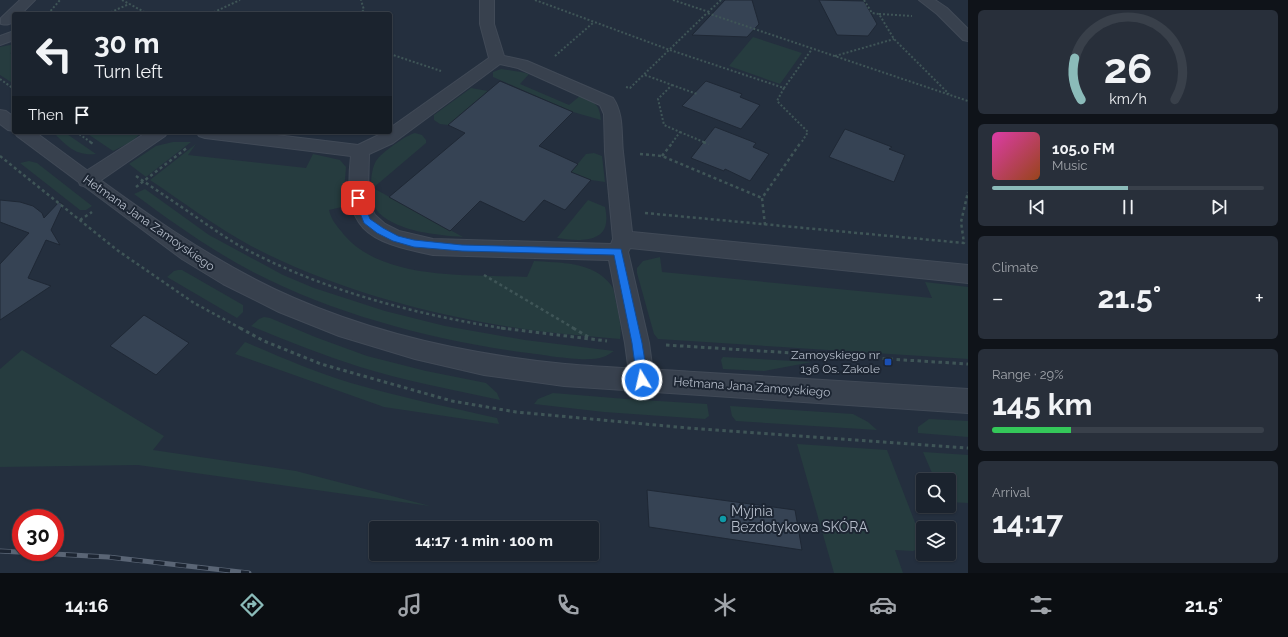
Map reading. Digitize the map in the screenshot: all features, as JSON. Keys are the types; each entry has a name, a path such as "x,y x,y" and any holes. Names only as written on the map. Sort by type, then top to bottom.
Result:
{"street":[{"path":"17,12 28,0"},
{"path":"486,0 487,24 497,58"},
{"path":"926,0 942,11 968,37"},
{"path":"0,41 12,36"},
{"path":"222,134 360,151 387,139 497,58 522,64 607,102 612,114 620,245 642,380"},
{"path":"0,115 12,124"},
{"name":"Hetmana Jana Zamoyskiego","path":"25,134 189,253 231,278 287,305 347,329 415,349 484,364 564,375 968,401"},
{"path":"87,180 156,134"},
{"path":"360,151 357,188 361,208 367,221 396,238 414,244 433,246 620,245 968,274"}],"path":[{"path":"50,12 60,0"},
{"path":"122,0 144,12"},
{"path":"214,12 240,0"},
{"path":"361,0 364,10 362,12"},
{"path":"535,0 670,50 784,88"},
{"path":"673,0 812,49 968,101"},
{"path":"623,86 630,88 645,75 721,0"},
{"path":"864,0 872,14 879,14 894,39 951,95"},
{"path":"111,12 129,4"},
{"path":"554,58 594,22"},
{"path":"834,56 894,39"},
{"path":"765,225 762,198 808,132 777,101 784,88 812,49"},
{"path":"392,55 466,80"},
{"path":"645,75 697,94"},
{"path":"0,79 12,88"},
{"path":"672,85 658,99 664,125 709,144"},
{"path":"662,156 680,132"},
{"path":"79,134 144,182 224,235 256,254 318,282 434,317 540,335 592,340 968,364"},
{"path":"134,188 144,182 204,134"},
{"path":"639,154 662,156 762,198"},
{"path":"638,213 964,242 961,222 968,192"},
{"path":"80,220 93,212"},
{"path":"484,275 592,340"}],"green space":[{"path":"753,37 802,53 780,84 729,66"},
{"path":"12,45 12,52 10,53 12,54 12,83 0,75 0,47"},
{"path":"501,69 529,74 520,84 569,105 580,96 589,100 595,104 599,110 601,120 573,112 493,77 493,72"},
{"path":"471,88 488,91 448,125 440,124 434,120 434,115"},
{"path":"415,133 422,135 426,140 426,143 373,188 463,237 430,234 397,224 379,213 373,202 371,180 376,161 394,145"},
{"path":"55,134 67,134 96,154 77,152 67,146"},
{"path":"88,134 140,134 131,142 113,151"},
{"path":"173,142 191,142 146,177 129,164 156,146"},
{"path":"196,144 188,155 306,168 313,154 340,160 346,167 344,192 346,206 329,210 332,219 341,231 358,247 378,259 402,267 454,275 527,277 534,261 565,263 586,267 595,271 604,277 611,285 613,290 620,322 620,339 530,330 423,309 352,289 284,262 225,231 150,180"},
{"path":"594,153 602,156 605,182 591,180 571,172 586,154"},
{"path":"29,161 37,163 92,206 86,210 80,210 20,163"},
{"path":"145,189 209,235 283,275 314,288 385,311 445,326 525,340 614,351 603,357 587,359 566,358 493,348 422,333 352,313 285,287 253,272 222,254 177,225 134,194"},
{"path":"588,200 605,207 606,223 604,230 599,235 586,240 557,238"},
{"path":"660,257 662,272 932,298 925,282 968,287 968,359 658,339 654,334 637,273 637,268 643,261"},
{"path":"182,270 243,305 243,312 237,318 167,277 174,271"},
{"path":"264,317 367,356 426,371 486,383 497,393 500,400 412,381 332,358 251,326 259,319"},
{"path":"245,342 337,379 405,397 497,418 499,424 384,407 235,354"},
{"path":"22,350 164,436 153,450 296,471 430,506 138,465 0,467 0,369"},
{"path":"723,357 812,362 764,371 723,369 721,360"},
{"path":"553,393 707,404 709,416 705,419 604,412 534,404 538,399"},
{"path":"730,406 853,414 868,422 877,430 736,421 732,416"},
{"path":"929,419 968,421 968,437 918,433 918,427"},
{"path":"797,444 887,450 916,525 916,550 913,551 895,550 903,573 834,573"},
{"path":"923,452 968,455 968,503 956,502 956,473 932,473"}],"building":[{"path":"725,0 752,0 759,24 747,37 692,35"},
{"path":"819,0 864,1 877,24 868,36 837,35"},
{"path":"500,81 573,112 539,146 578,164 571,172 591,180 565,210 544,200 524,222 480,201 450,231 389,197 465,133 448,125"},
{"path":"706,81 742,94 740,97 760,105 741,129 682,106"},
{"path":"715,127 756,143 753,147 769,154 750,181 725,169 724,171 691,158"},
{"path":"845,129 892,147 889,149 905,155 894,182 829,157"},
{"path":"0,200 20,202 33,206 42,213 44,218 59,202 63,204 51,230 60,245 46,240 28,278 51,286 0,320 0,264 29,233 0,222"},
{"path":"144,315 189,343 156,375 110,346"},
{"name":"Myjnia Bezdotykowa SKÓRA","path":"647,490 795,510 802,550 649,527"}],"railway":[{"path":"0,551 108,557 249,573"}],"place":[{"name":"Zamoyskiego nr 136 Os. Zakole","path":"888,362"},
{"name":"Myjnia Bezdotykowa SKÓRA","path":"723,519"}],"route":[{"path":"358,198 367,221 396,238 414,244 462,248 618,252 637,343 642,380"}]}
